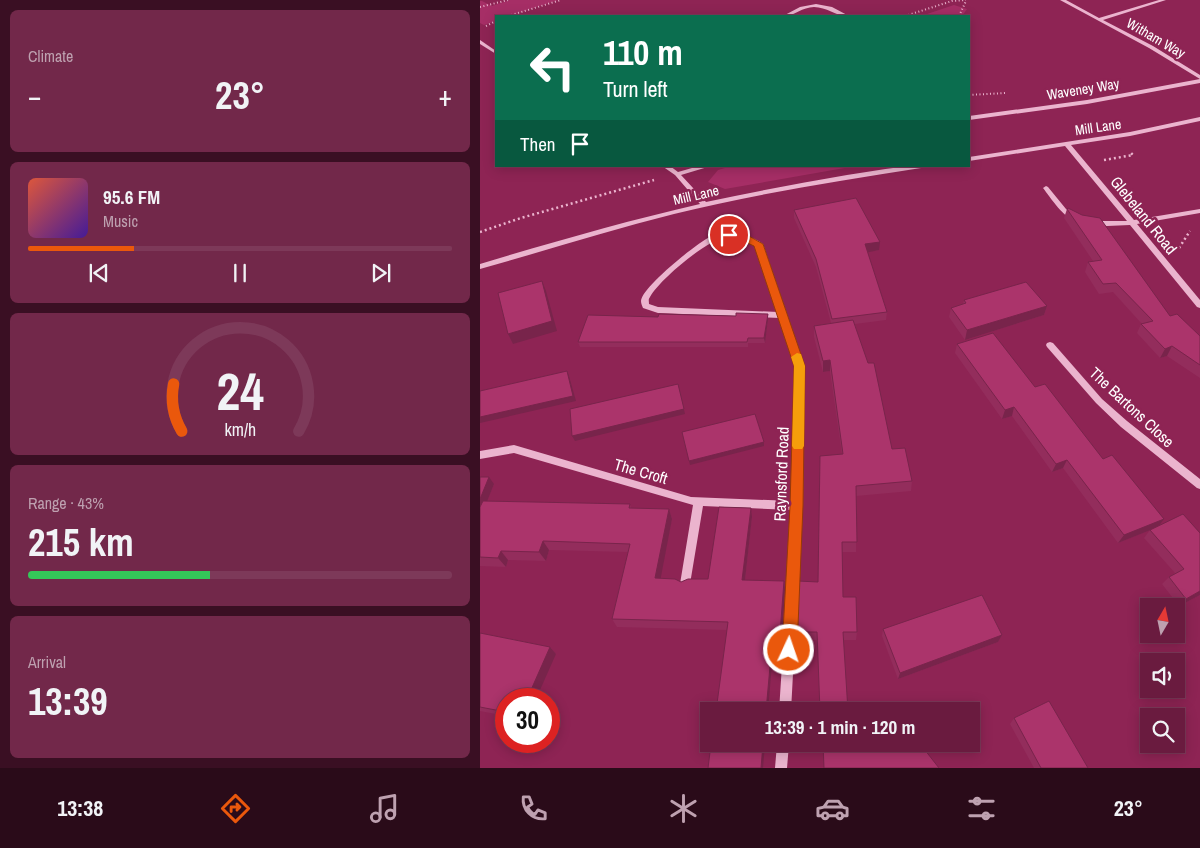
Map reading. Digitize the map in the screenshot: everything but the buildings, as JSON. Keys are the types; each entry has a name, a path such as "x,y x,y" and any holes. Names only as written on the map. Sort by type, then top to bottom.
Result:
{"street":[{"name":"Witham Way","path":"1062,0 1100,19 1200,77"},
{"name":"Witham Way","path":"1100,19 1164,0"},
{"path":"787,15 799,8 813,4 828,7 845,15"},
{"path":"480,42 495,52"},
{"name":"Waveney Way","path":"970,118 1087,102 1200,81"},
{"name":"Mill Lane","path":"970,159 1130,134 1200,119"},
{"name":"Glebeland Road","path":"1067,144 1200,305"},
{"path":"666,167 677,174 704,204"},
{"path":"677,174 704,167"},
{"name":"Mill Lane","path":"480,267 564,241 704,204 915,167"},
{"path":"1046,188 1070,215 1085,221 1105,224 1132,222 1200,211"},
{"name":"Raynsford Road","path":"782,315 658,310 646,306 644,302 654,286 708,241 729,235 743,237 758,244 800,366 797,506 786,702"},
{"name":"The Bartons Close","path":"1050,345 1099,401 1124,424 1200,485"},
{"name":"The Croft","path":"480,455 514,450 691,501 797,506"},
{"path":"685,584 699,501"},
{"path":"782,768 783,752"}],"path":[{"path":"480,7 508,0"},
{"path":"511,15 561,0"},
{"path":"908,15 952,1 966,0 959,15"},
{"path":"482,27 495,21"},
{"path":"480,232 521,218 677,174"}],"shaded area":[{"path":"510,0 558,0 513,15 495,15 495,21 484,25 480,23 480,1 492,6"},
{"path":"954,5 967,9 963,15 924,15"},
{"path":"728,167 850,167 725,189 708,182 718,170"}],"slow traffic":[{"path":"797,357 800,366 798,446"}],"route":[{"path":"729,235 750,239 758,244 800,366 797,506 789,650"}]}
